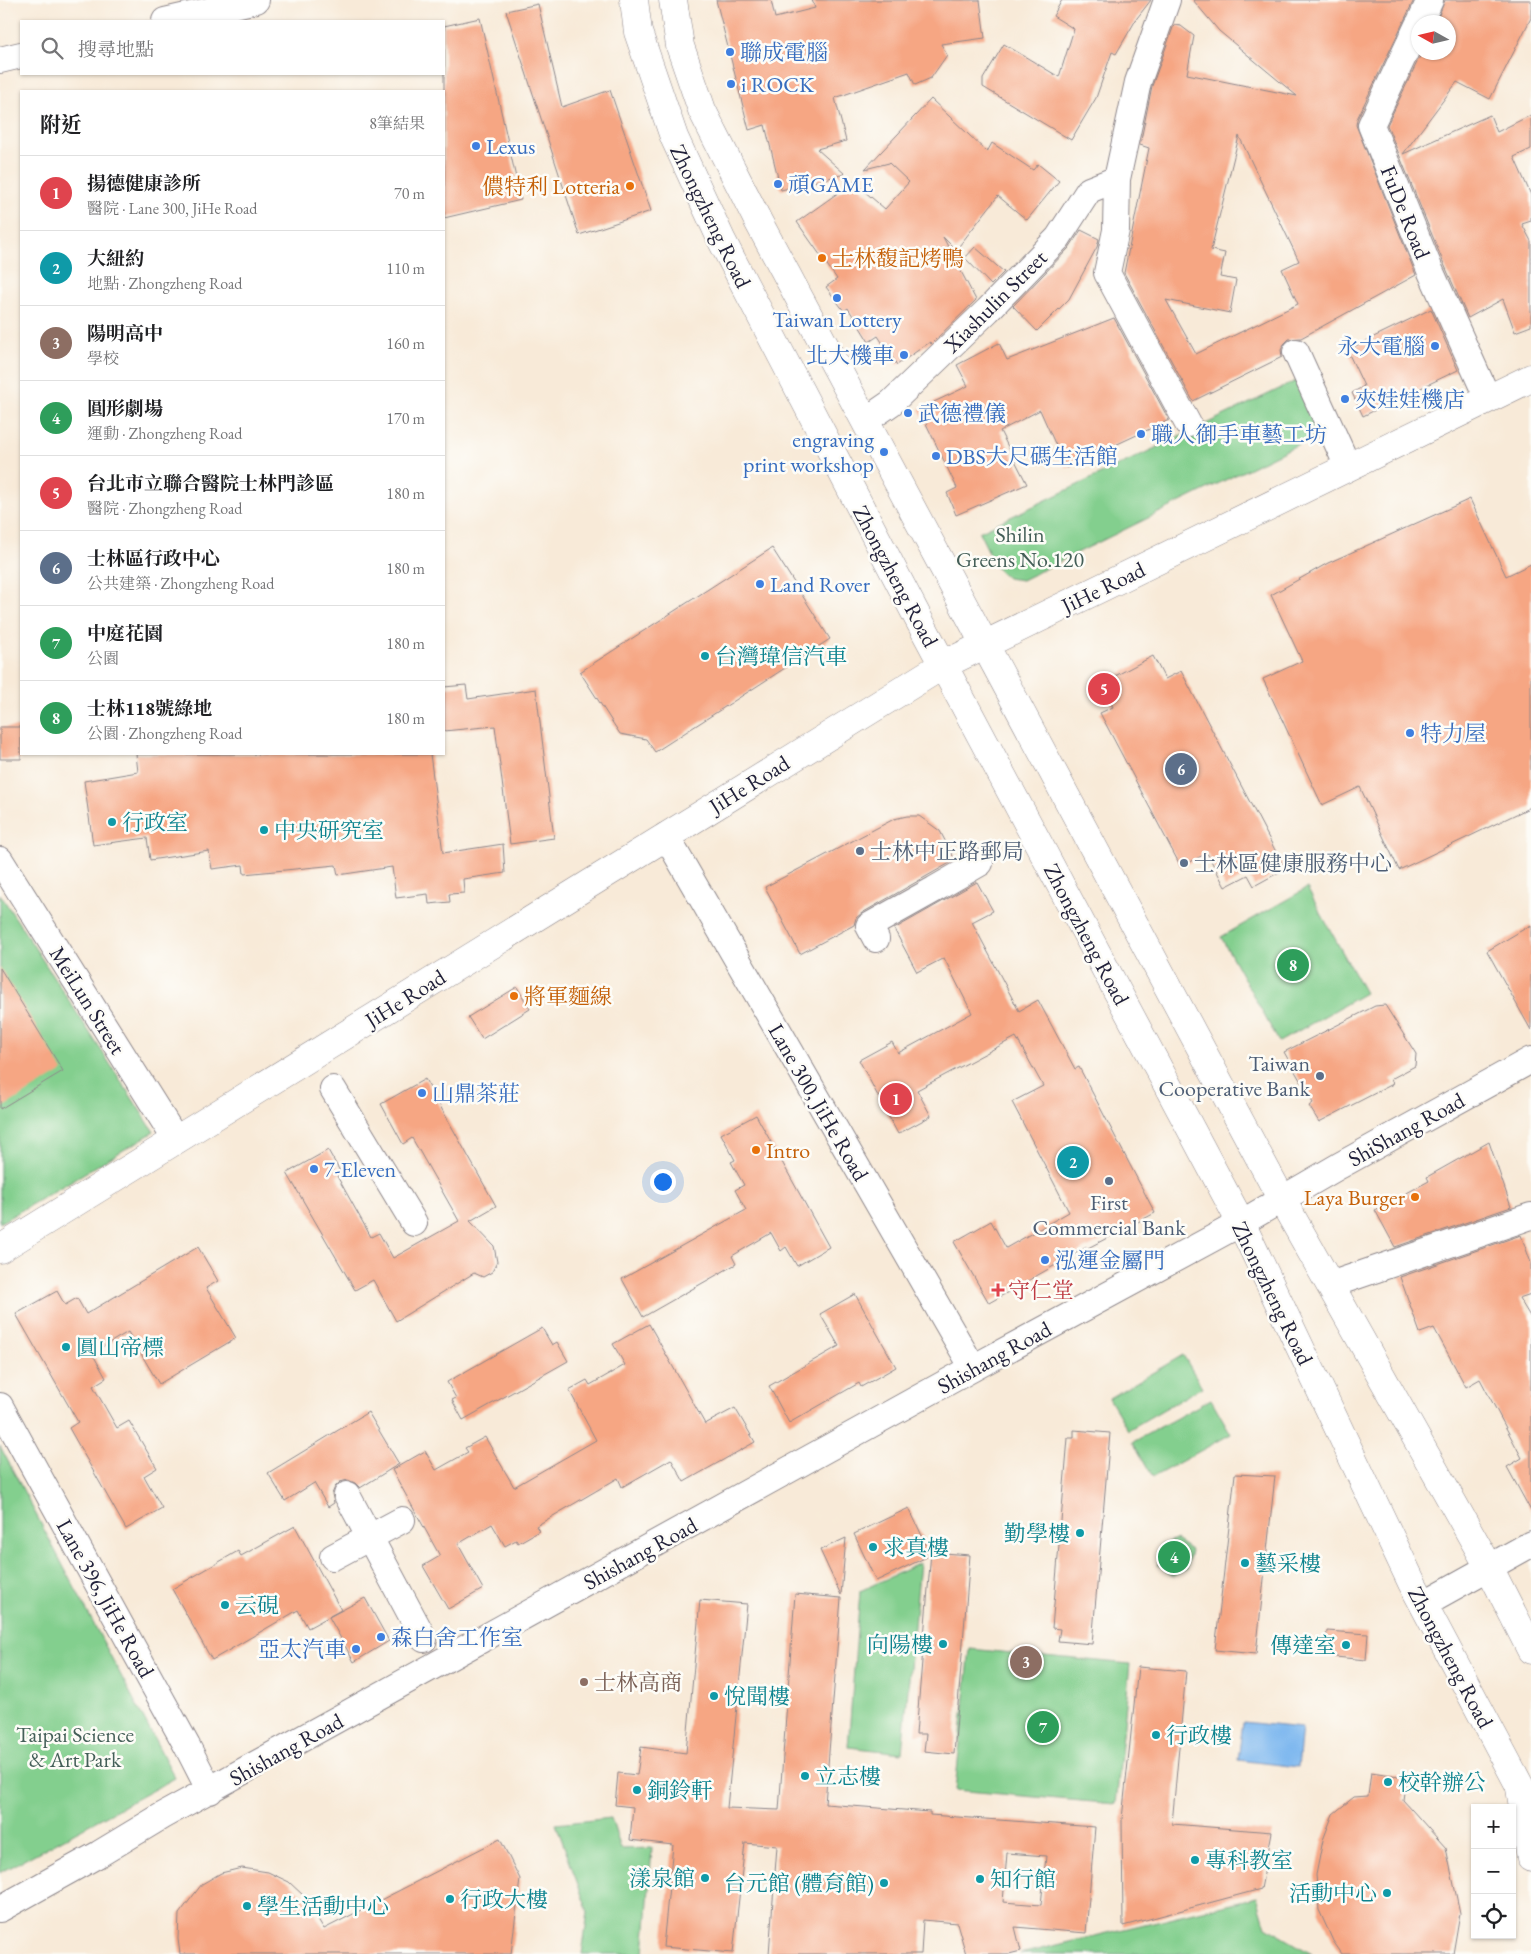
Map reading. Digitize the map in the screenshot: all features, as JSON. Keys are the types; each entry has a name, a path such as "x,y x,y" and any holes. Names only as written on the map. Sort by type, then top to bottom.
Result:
{"main road":[{"name":"Zhongzheng Road","path":"634,0 638,32 674,137 722,241 943,665 1241,1223 1423,1604 1526,1798 1531,1858"},
{"name":"Zhongzheng Road","path":"673,0 680,46 702,110 758,221 866,421 930,546 986,644 1281,1198 1489,1567 1531,1650"},
{"name":"JiHe Road","path":"0,1249 943,665 1531,378"}],"street":[{"path":"169,20 256,0"},
{"path":"1167,0 1138,82 1117,179 1116,230 1107,273 1188,424"},
{"name":"FuDe Road","path":"1423,15 1430,0"},
{"name":"FuDe Road","path":"1411,41 1371,124 1430,270 1488,399"},
{"path":"0,60 20,55"},
{"name":"Xiashulin Street","path":"866,421 891,403 1001,297 1058,238 1089,190 1117,179"},
{"path":"1296,352 1348,467"},
{"name":"Lane 300, JiHe Road","path":"666,836 973,1368"},
{"name":"MeiLun Street","path":"0,860 176,1140"},
{"path":"876,939 869,926 980,863"},
{"name":"ShiShang Road","path":"1281,1198 1531,1060"},
{"path":"333,1089 414,1223"},
{"name":"Shishang Road","path":"0,1909 973,1368 1241,1223 1281,1198"},
{"path":"1330,1286 1531,1217"},
{"name":"Lane 396, JiHe Road","path":"0,1406 210,1791"},
{"path":"347,1495 424,1639"},
{"path":"333,1556 402,1520"},
{"path":"1423,1604 1531,1544"}],"green space":[{"name":"Shilin Greens No.120","path":"1296,381 1321,433 1022,580 1007,578 997,569 979,532"},
{"path":"1307,888 1365,993 1279,1042 1221,937"},
{"path":"0,894 154,1132 0,1223"},
{"path":"1183,1355 1202,1387 1128,1430 1109,1398"},
{"path":"1211,1399 1231,1434 1153,1477 1133,1442"},
{"name":"Taipai Science & Art Park","path":"0,1446 175,1778 0,1873"},
{"path":"1176,1540 1191,1550 1187,1569 1173,1576 1158,1565 1161,1545"},
{"path":"920,1563 902,1753 848,1747 860,1591"},
{"path":"970,1649 1130,1664 1116,1804 955,1790"},
{"path":"611,1818 621,1849 652,1848 644,1954 582,1954 588,1912 556,1824"},
{"path":"1257,1897 1266,1927 1312,1954 1243,1954 1232,1951 1194,1954 1020,1954"}],"water":[{"path":"1243,1722 1302,1728 1298,1767 1238,1760"}],"building":[{"path":"716,0 771,0 775,18 815,8 812,0 980,0 985,38 941,44 947,55 931,78 915,85 909,72 835,98 846,141 817,149 845,174 781,190 765,125 749,130"},
{"path":"1062,0 1151,0 1137,18 1116,54 1112,52 1096,98 1071,140 983,87 983,79 1004,44 1059,77 1074,29 1053,16"},
{"path":"1193,0 1414,0 1357,119 1356,125 1416,275 1301,338 1289,339 1281,350 1282,357 1193,401 1124,273 1149,148 1140,145 1152,86 1174,25 1181,26 1194,36 1187,74 1297,96 1219,31","holes":["1239,136 1299,261 1282,269 1298,304 1196,354 1166,300 1230,313 1236,280 1220,277 1225,253 1211,250"]},
{"path":"1445,0 1531,0 1531,18 1490,99 1457,82 1403,154 1490,115 1497,132 1531,115 1531,149 1514,157 1531,195 1531,221 1522,224 1531,241 1531,326 1515,332 1503,299 1468,318 1387,125 1418,60 1456,60 1456,15 1439,15"},
{"path":"538,4 562,107 610,90 651,211 579,235 506,11"},
{"name":"Lexus","path":"480,18 521,200 445,218 444,75 445,26"},
{"path":"931,99 987,152 992,143 1033,170 1038,164 1059,181 1027,220 998,196 956,250 943,237 976,300 931,344 930,342 897,365 878,336 869,342 848,308 844,311 826,287 837,279 797,222 856,180 857,185 885,209 909,182 889,163 865,169"},
{"path":"1081,230 1099,239 1097,247 1069,299 1037,331 1013,306 1069,248"},
{"path":"975,247 1004,272 991,285 965,258"},
{"path":"1431,309 1458,370 1363,416 1352,393 1364,386 1347,350"},
{"path":"1114,318 1169,420 1066,468 1040,410 1000,431 1027,484 956,515 947,493 957,488 919,409 968,386 957,365 999,343 1007,360"},
{"name":"特力屋","path":"1470,499 1506,576 1531,564 1531,807 1399,870 1360,787 1322,805 1263,679 1302,661 1271,595 1328,563"},
{"name":"台灣瑋信汽車","path":"772,548 830,639 655,752 646,739 620,734 580,672"},
{"path":"1153,656 1165,679 1181,671 1285,869 1254,886 1248,875 1225,887 1207,853 1181,867 1100,713 1113,707 1100,684"},
{"path":"466,685 468,699 536,689 554,838 510,844 495,726 445,731 445,687"},
{"path":"0,727 20,727 21,759 0,759"},
{"path":"136,755 430,755 443,853 503,844 505,873 463,879 464,893 449,894 450,902 429,904 428,894 396,898 392,867 338,875 336,865 244,874 243,865 212,869 209,851 150,860 147,838 93,845 84,781 138,772"},
{"path":"919,816 940,831 955,860 862,913 856,918 854,925 800,954 765,887 894,819"},
{"path":"977,882 993,911 972,922 1019,1011 1038,1000 1075,1069 1079,1067 1155,1213 1087,1247 989,1303 954,1242 991,1221 1006,1248 1069,1212 1012,1102 1043,1086 1016,1037 917,1090 931,1116 898,1134 859,1060 892,1042 898,1053 972,1013 944,958 917,972 894,929"},
{"path":"1531,925 1531,1030 1487,951"},
{"path":"0,968 63,1071 0,1109"},
{"path":"517,987 530,1009 482,1039 468,1017"},
{"path":"1385,1005 1416,1054 1415,1066 1391,1079 1393,1084 1319,1122 1309,1106 1313,1103 1284,1052 1375,1006"},
{"path":"425,1079 496,1206 470,1221 494,1246 497,1262 492,1272 483,1277 474,1273 396,1321 373,1280 355,1290 287,1173 328,1150 341,1173 337,1176 371,1237 379,1233 393,1258 459,1221 412,1138 403,1144 381,1104"},
{"path":"756,1115 829,1247 797,1266 786,1247 781,1251 771,1233 732,1256 736,1264 643,1317 622,1279 746,1210 735,1190 744,1185 731,1162 735,1160 721,1134"},
{"path":"1489,1142 1511,1207 1395,1247 1375,1210 1429,1181 1427,1177"},
{"path":"1521,1235 1531,1263 1531,1294 1519,1298 1531,1318 1531,1511 1507,1467 1522,1458 1480,1379 1466,1387 1434,1328 1420,1333 1400,1277"},
{"path":"198,1247 218,1281 206,1288 236,1338 159,1384 128,1332 92,1353 106,1378 93,1386 117,1428 129,1421 157,1468 144,1476 162,1508 126,1529 69,1428 78,1422 16,1314 57,1291 65,1305 77,1298 86,1314"},
{"path":"855,1294 896,1367 861,1387 859,1383 789,1423 769,1386 839,1346 820,1314"},
{"path":"649,1324 705,1424 735,1408 755,1442 684,1482 671,1459 622,1487 618,1478 536,1526 539,1531 518,1543 516,1540 505,1546 492,1524 458,1544 483,1589 448,1609 423,1566 440,1556 392,1470 425,1451 436,1470 468,1452 465,1448 485,1437 514,1487 596,1440 569,1390 587,1380 590,1385 625,1365 613,1344"},
{"path":"542,1328 552,1345 557,1342 568,1361 463,1420 452,1400 456,1398 447,1382"},
{"path":"368,1412 399,1464 360,1488 348,1480 340,1482 332,1494 334,1503 328,1507 314,1483 285,1501 268,1473"},
{"name":"勤學樓","path":"1074,1430 1110,1433 1092,1644 1058,1641 1060,1629 1052,1628 1068,1438 1074,1438"},
{"name":"藝采樓","path":"1235,1474 1275,1476 1256,1654 1215,1650"},
{"name":"求真樓","path":"909,1508 931,1555 876,1581 854,1534"},
{"path":"295,1526 341,1610 308,1628 298,1610 212,1660 172,1589 238,1551 241,1556"},
{"path":"846,1538 841,1595 820,1550"},
{"name":"向陽樓","path":"931,1552 970,1555 954,1754 924,1751 926,1734 916,1734"},
{"path":"795,1594 841,1598 825,1804 930,1812 930,1815 1095,1827 1086,1933 1015,1927 1021,1951 1009,1954 966,1954 957,1923 923,1920 921,1954 769,1954 777,1846 745,1843 733,1953 663,1947 673,1845 630,1840 633,1807 615,1805 618,1773 637,1775 641,1747 686,1753 700,1600 747,1604 727,1808 779,1810","holes":["1007,1853 1046,1856 1041,1905 1003,1902"]},
{"path":"365,1598 389,1641 354,1662 329,1617"},
{"name":"傳達室","path":"1327,1631 1368,1634 1366,1660 1325,1656"},
{"name":"專科教室","path":"1138,1667 1186,1671 1172,1824 1272,1832 1261,1889 1123,1926 1122,1819"},
{"name":"活動中心","path":"1371,1772 1406,1777 1403,1800 1446,1848 1460,1913 1453,1954 1342,1954 1333,1941 1319,1910 1316,1875 1323,1840 1333,1814 1354,1797 1368,1796"},
{"path":"500,1839 520,1879 511,1954 180,1954 178,1939 179,1914 202,1884 221,1873 242,1868 268,1872 289,1882 304,1896 324,1929"}],"place":[{"name":"聯成電腦","path":"730,52"},
{"name":"i ROCK","path":"731,84"},
{"name":"Lexus","path":"476,146"},
{"name":"頑GAME","path":"778,184"},
{"name":"儂特利 Lotteria","path":"630,186"},
{"name":"士林馥記烤鴨","path":"822,258"},
{"name":"Taiwan Lottery","path":"837,298"},
{"name":"永大電腦","path":"1435,346"},
{"name":"北大機車","path":"904,355"},
{"name":"夾娃娃機店","path":"1345,399"},
{"name":"武德禮儀","path":"908,413"},
{"name":"職人御手車藝工坊","path":"1141,434"},
{"name":"engraving print workshop","path":"884,452"},
{"name":"DBS大尺碼生活館","path":"936,456"},
{"name":"Land Rover","path":"760,584"},
{"name":"台灣瑋信汽車","path":"705,656"},
{"name":"台北市立聯合醫院士林門診區","path":"1104,689"},
{"name":"特力屋","path":"1410,733"},
{"name":"士林區行政中心","path":"1181,769"},
{"name":"行政室","path":"112,822"},
{"name":"中央研究室","path":"264,830"},
{"name":"士林中正路郵局","path":"860,851"},
{"name":"士林區健康服務中心","path":"1184,863"},
{"name":"士林118號綠地","path":"1293,965"},
{"name":"將軍麵線","path":"514,996"},
{"name":"Taiwan Cooperative Bank","path":"1320,1076"},
{"name":"山鼎茶莊","path":"422,1093"},
{"name":"揚德健康診所","path":"896,1099"},
{"name":"Intro","path":"756,1150"},
{"name":"大紐約","path":"1073,1162"},
{"name":"7-Eleven","path":"314,1169"},
{"name":"First Commercial Bank","path":"1109,1181"},
{"name":"Laya Burger","path":"1415,1197"},
{"name":"泓運金屬門","path":"1045,1260"},
{"name":"守仁堂","path":"998,1290"},
{"name":"圓山帝標","path":"66,1347"},
{"name":"勤學樓","path":"1080,1533"},
{"name":"求真樓","path":"873,1547"},
{"name":"圓形劇場","path":"1174,1557"},
{"name":"藝采樓","path":"1245,1563"},
{"name":"云硯","path":"225,1605"},
{"name":"森白舍工作室","path":"381,1637"},
{"name":"向陽樓","path":"943,1644"},
{"name":"傳達室","path":"1346,1645"},
{"name":"亞太汽車","path":"356,1649"},
{"name":"陽明高中","path":"1026,1662"},
{"name":"士林高商","path":"584,1682"},
{"name":"悅聞樓","path":"714,1696"},
{"name":"中庭花園","path":"1043,1727"},
{"name":"行政樓","path":"1156,1735"},
{"name":"立志樓","path":"805,1776"},
{"name":"校幹辦公","path":"1388,1782"},
{"name":"銅鈴軒","path":"637,1790"},
{"name":"專科教室","path":"1195,1860"},
{"name":"漾泉館","path":"705,1878"},
{"name":"知行館","path":"980,1879"},
{"name":"台元館 (體育館)","path":"884,1883"},
{"name":"活動中心","path":"1387,1893"},
{"name":"行政大樓","path":"450,1899"},
{"name":"學生活動中心","path":"247,1906"}]}
